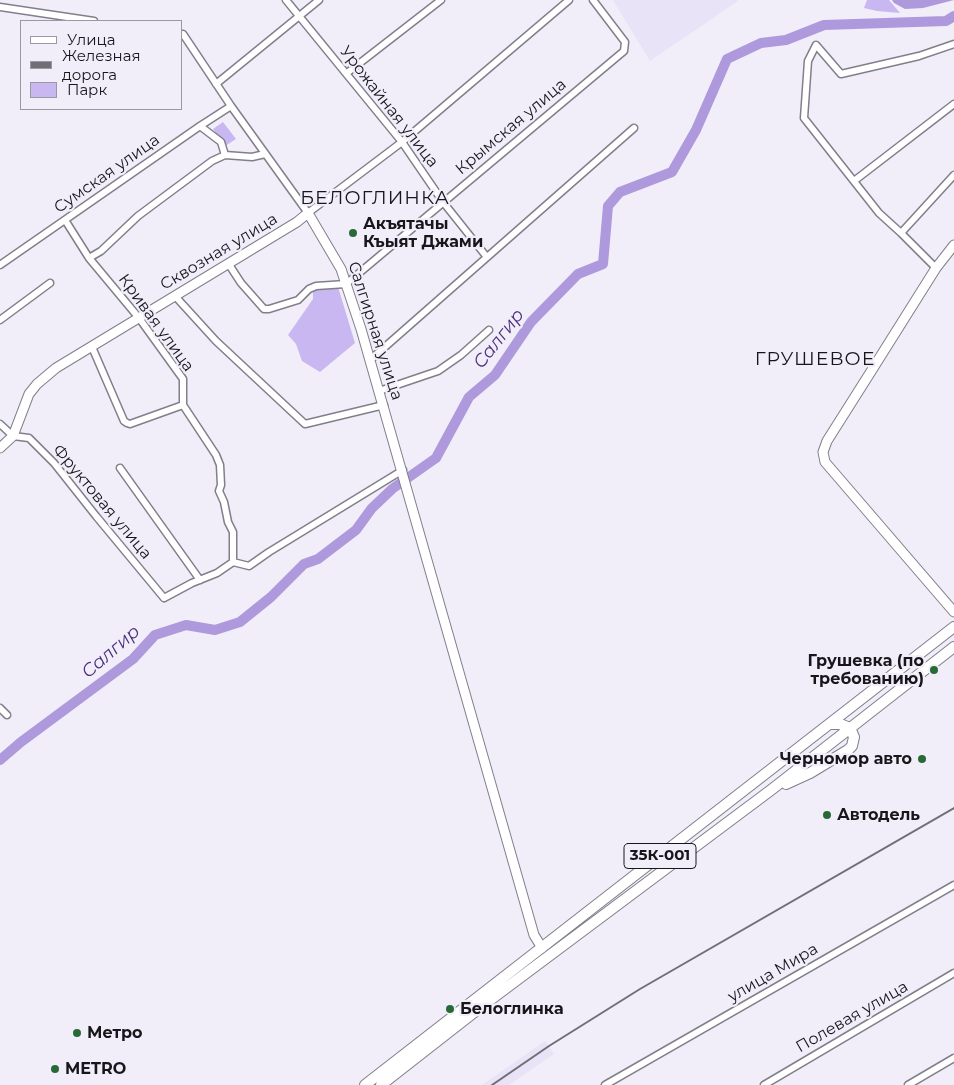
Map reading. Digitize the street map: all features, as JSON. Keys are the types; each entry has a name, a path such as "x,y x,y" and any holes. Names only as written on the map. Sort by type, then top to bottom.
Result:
{"main road":[{"name":"Сквозная улица","path":"13,436 29,394 37,384 56,368 297,222 308,213"},
{"name":"Салгирная улица","path":"308,213 341,268 384,405 534,935 542,948"},
{"path":"954,244 936,268 827,441 823,452 825,462 954,612"},
{"path":"0,448 13,436"},
{"name":"35К-001","path":"365,1085 954,627"},
{"path":"851,731 862,719 954,647"},
{"path":"772,790 810,773 848,750 853,744 851,731 840,724 830,724"},
{"name":"35К-001","path":"381,1085 482,1006 851,731"}],"street":[{"name":"Урожайная улица","path":"286,0 402,142 443,202 486,256"},
{"path":"216,84 319,0"},
{"path":"347,73 441,0"},
{"name":"Сквозная улица","path":"308,213 402,142 569,0"},
{"name":"Крымская улица","path":"346,284 624,51 625,42 593,0"},
{"path":"0,7 87,20"},
{"name":"Салгирная улица","path":"182,34 308,213"},
{"path":"936,268 879,213 804,118 808,61 816,44 840,74 919,56 954,44"},
{"path":"854,181 954,104"},
{"name":"Сумская улица","path":"0,264 231,106"},
{"path":"200,126 221,142 225,155"},
{"path":"370,360 486,256 634,128"},
{"path":"89,258 101,251 138,216 212,161 225,155 252,157 265,154"},
{"path":"901,233 954,175"},
{"name":"Кривая улица","path":"65,220 89,258 139,318 183,379 183,405"},
{"path":"228,264 241,283 264,309 269,310 298,300 309,289 316,286 346,284"},
{"path":"0,320 50,283"},
{"path":"175,296 216,341 305,424 384,405"},
{"path":"379,391 438,371 461,355 489,330"},
{"path":"92,347 124,421 130,424 183,405 216,454 220,464 220,491 228,522 233,532 233,562"},
{"path":"0,424 13,436"},
{"name":"Фруктовая улица","path":"13,436 29,438 54,462 164,598 200,580"},
{"path":"120,468 200,580 217,573 233,562 249,566 403,471"},
{"path":"0,708 7,715"},
{"name":"улица Мира","path":"605,1085 954,885"},
{"name":"Полевая улица","path":"764,1085 954,974"},
{"path":"908,1085 954,1058"}],"shaded area":[{"path":"613,0 737,0 738,1 650,61"},
{"path":"892,0 954,0 923,8 905,9"},
{"path":"545,1041 554,1054 509,1085 482,1085"}],"green space":[{"path":"867,0 889,0 900,13 864,8"},
{"path":"223,122 236,139 225,146 213,129"},
{"path":"316,287 338,287 355,343 320,372 302,361 296,344 288,335 313,299 313,292"}],"waterway":[{"name":"Салгир","path":"0,760 21,742 133,659 155,635 186,625 215,630 240,622 271,597 304,564 318,559 356,530 372,508 392,489 436,458 469,397 495,375 531,322 578,274 603,264 608,206 620,192 672,172 696,130 727,59 761,43 786,40 824,25 946,21 954,16"}],"railway":[{"path":"492,1085 549,1046 640,989 954,808"}],"place":[{"name":"Акъятачы Къыят Джами","path":"353,233"},
{"name":"Грушевка (по требованию)","path":"934,670"},
{"name":"Черномор авто","path":"922,759"},
{"name":"Автодель","path":"827,815"},
{"name":"Белоглинка","path":"450,1009"},
{"name":"Метро","path":"77,1033"},
{"name":"METRO","path":"55,1069"}],"district":[{"name":"БЕЛОГЛИНКА","path":"375,198"},
{"name":"ГРУШЕВОЕ","path":"815,359"}]}
